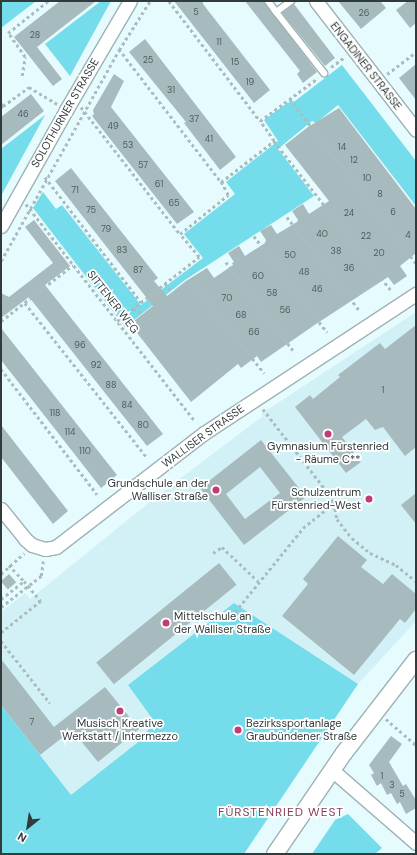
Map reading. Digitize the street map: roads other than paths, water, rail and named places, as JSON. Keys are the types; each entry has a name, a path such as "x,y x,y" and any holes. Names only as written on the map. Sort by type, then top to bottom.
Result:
{"street":[{"name":"SOLOTHURNER STRASSE","path":"1,226 73,97 130,1"},
{"name":"ENGADINER STRASSE","path":"316,1 353,51 416,130"},
{"name":"WALLISER STRASSE","path":"1,509 25,539 32,545 45,549 61,544 204,433 416,294"},
{"path":"276,854 332,770 381,703 416,660"},
{"path":"332,770 416,843"}],"lane":[{"path":"268,1 324,74"},
{"path":"276,12 291,1"}],"place":[{"name":"Gymnasium Fürstenried - Räume C**","path":"328,434"},
{"name":"Grundschule an der Walliser Straße","path":"216,490"},
{"name":"Schulzentrum Fürstenried-West","path":"369,499"},
{"name":"Mittelschule an der Walliser Straße","path":"166,623"},
{"name":"Musisch Kreative Werkstatt / Intermezzo","path":"120,711"},
{"name":"Bezirkssportanlage Graubündener Straße","path":"238,730"}],"district":[{"name":"FÜRSTENRIED WEST","path":"281,813"}]}
